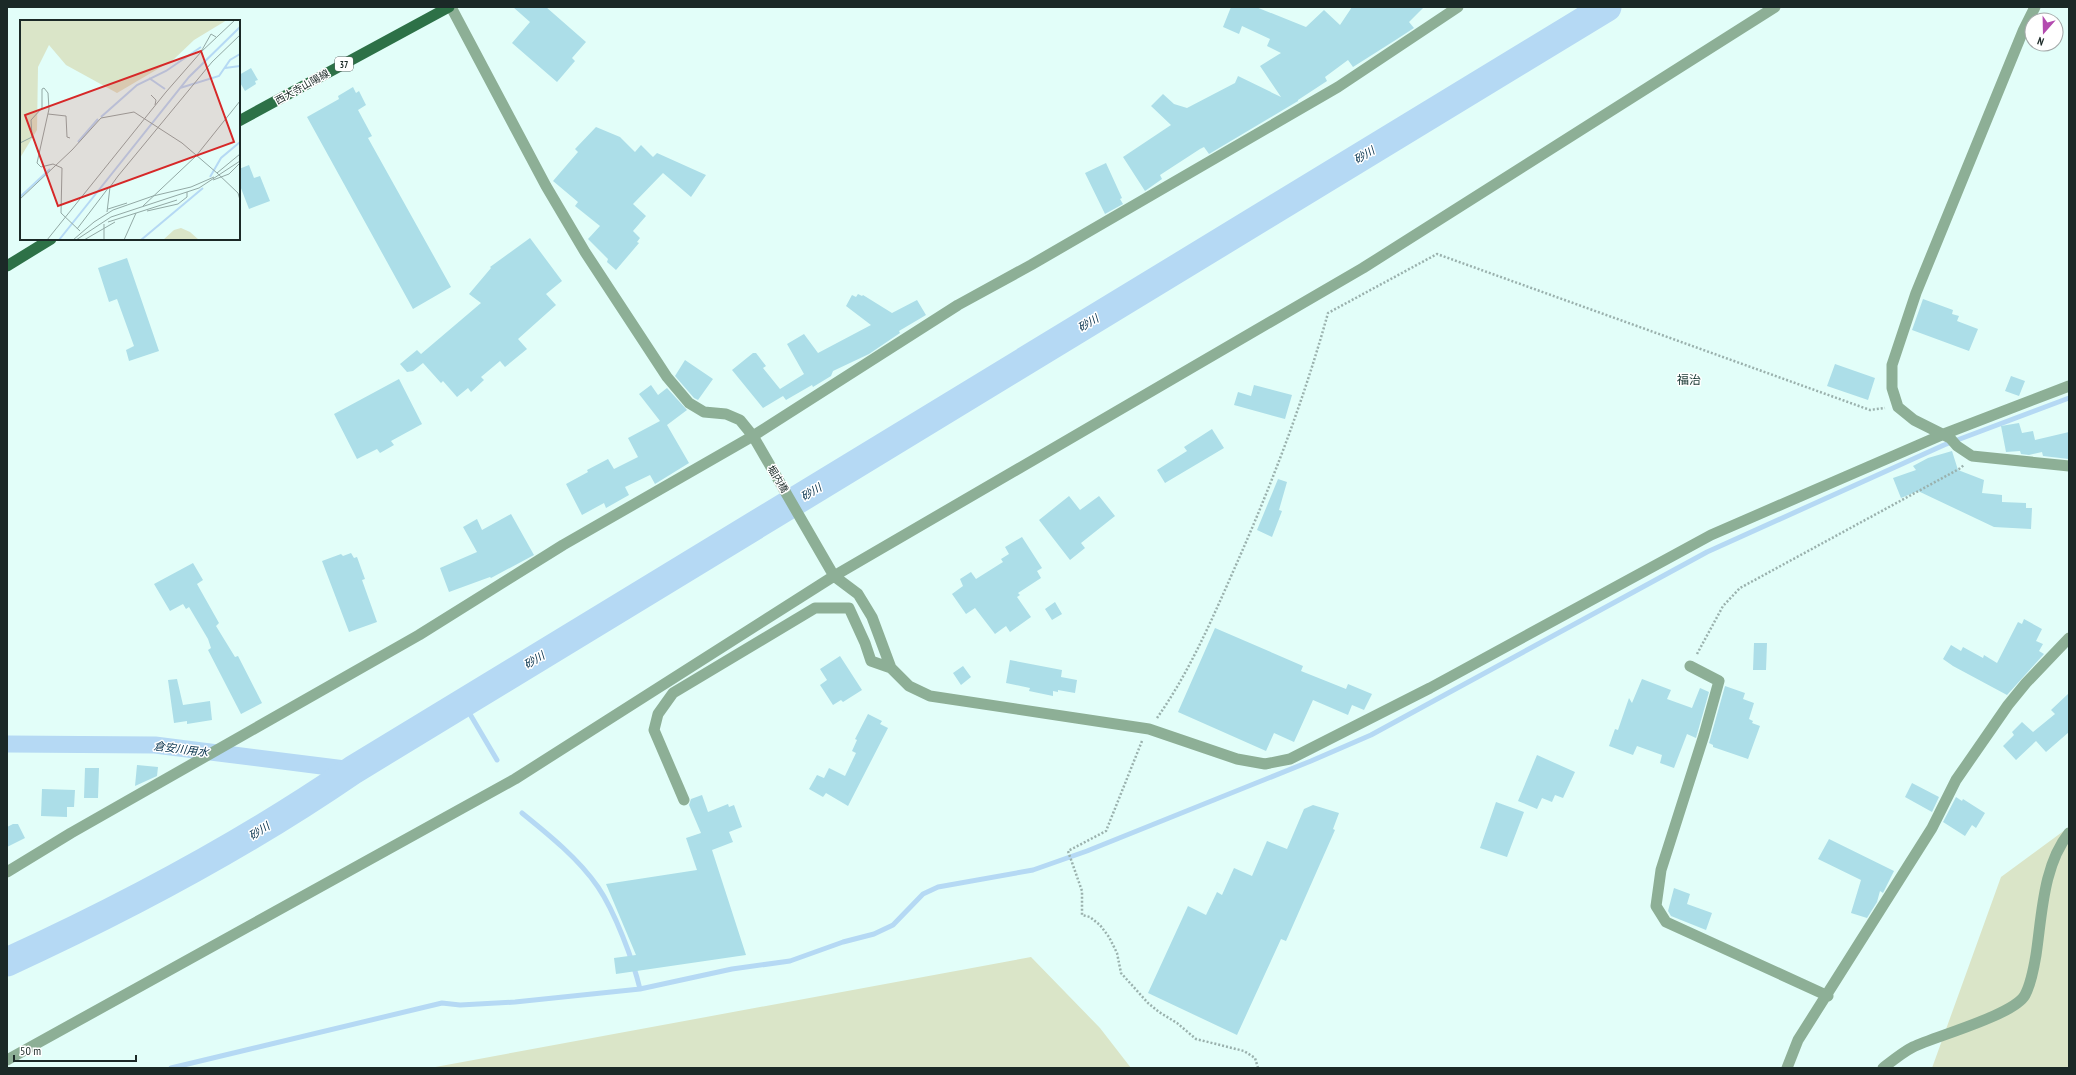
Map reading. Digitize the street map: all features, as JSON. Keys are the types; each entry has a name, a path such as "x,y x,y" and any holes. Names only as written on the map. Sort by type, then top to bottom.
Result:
{"main road":[{"name":"西大寺山陽線","path":"240,120 450,7"},
{"path":"7,266 49,240"}],"street":[{"name":"堀内橋","path":"450,7 546,186 585,252 667,377 689,403 704,412 726,414 740,420 753,436 828,563 834,576"},
{"path":"7,872 71,833 419,635 563,545 753,436 958,305 1031,265 1338,87 1458,7"},
{"path":"7,1060 515,779 834,576 1363,268 1775,7"},
{"path":"2036,7 2023,31 1916,293 1892,365 1892,388 1898,407 1914,420 1950,439 1972,456 2069,466"},
{"path":"834,576 858,594 872,617 891,668 909,686 930,696 1149,729 1236,759 1265,764 1290,759 1430,688 1711,535 1950,439 2069,386"},
{"path":"684,800 654,730 658,714 673,693 815,608 849,608 865,643 871,661 891,668"},
{"path":"1787,1068 1798,1040 1828,996 1932,828 1956,780 2008,705 2026,682 2069,638"},
{"path":"1690,666 1719,681 1704,735 1661,870 1656,906 1666,922 1828,996"},
{"path":"1883,1068 1912,1047 1994,1016 2013,1007 2025,996 2034,967 2048,880 2061,843 2069,833"}],"path":[{"path":"1258,1068 1255,1058 1244,1050 1196,1039 1177,1023 1159,1012 1127,981 1121,973 1117,953 1109,937 1100,925 1090,918 1082,915 1082,891 1068,851 1106,831 1144,738 1171,698 1203,641 1276,471 1311,374 1328,313 1437,254 1870,410 1898,407"},
{"path":"1690,666 1723,606 1740,588 1959,469 1972,456"}],"green space":[{"path":"2069,827 2069,1068 1932,1068 2001,877"},
{"path":"1031,957 1100,1028 1131,1068 430,1068"}],"building":[{"path":"513,7 546,7 586,42 572,58 575,61 557,82 512,43 530,22"},
{"path":"1231,7 1256,7 1306,27 1324,10 1340,25 1352,7 1424,7 1409,22 1414,28 1353,67 1348,60 1325,77 1327,81 1298,101 1209,154 1204,147 1200,149 1160,175 1162,179 1145,191 1123,157 1171,125 1151,106 1163,94 1174,104 1187,108 1235,83 1238,76 1281,97 1260,66 1281,53 1267,46 1270,39 1242,26 1239,34 1223,27"},
{"path":"251,68 258,80 255,81 256,84 245,91 240,83 240,74"},
{"path":"353,87 356,93 359,91 366,105 358,110 372,136 368,138 451,287 413,309 307,117 339,99 338,96"},
{"path":"596,127 620,137 635,152 641,145 653,157 657,153 706,175 691,197 663,173 633,204 646,216 633,231 640,238 637,242 639,243 616,270 607,262 608,259 588,239 600,226 575,206 578,202 553,181 578,152 575,149"},
{"path":"1106,163 1122,198 1120,199 1123,204 1105,214 1085,173"},
{"path":"249,165 254,178 260,176 270,201 249,209 240,186 240,169"},
{"path":"530,238 562,281 546,294 556,305 518,339 527,349 505,367 500,361 481,377 484,380 471,392 468,388 457,397 443,381 441,383 423,363 413,371 407,372 400,364 417,350 421,354 481,303 469,294 491,268 490,267"},
{"path":"127,258 159,351 129,361 126,350 134,346 117,299 109,302 98,268"},
{"path":"858,294 863,295 892,313 917,300 926,315 899,331 900,333 869,354 833,371 831,376 813,387 812,385 786,400 783,396 763,408 732,370 753,353 756,353 766,366 763,368 780,389 804,374 787,344 804,334 818,353 871,325 846,306 852,295 856,297"},
{"path":"1923,299 1953,310 1952,314 1959,316 1957,321 1978,329 1969,351 1912,330"},
{"path":"685,360 713,379 698,400 694,398 675,376"},
{"path":"1835,364 1875,378 1868,400 1827,386"},
{"path":"2011,376 2025,381 2019,396 2005,391"},
{"path":"399,379 422,424 391,441 394,445 380,453 377,449 357,459 334,414"},
{"path":"651,385 658,395 667,388 687,410 667,425 689,463 655,484 650,475 625,487 629,495 606,508 604,503 582,515 566,484 588,472 587,470 608,459 614,469 638,457 628,438 660,421 639,394"},
{"path":"1254,385 1292,395 1285,419 1234,405 1238,392 1251,396"},
{"path":"2019,423 2022,433 2033,431 2035,440 2069,432 2069,459 2043,456 2042,452 2029,455 2021,454 2020,451 2006,452 2001,426"},
{"path":"1212,429 1224,448 1165,483 1157,470 1187,451 1184,447"},
{"path":"1952,451 1958,470 1984,480 1982,493 2002,495 2002,502 2026,503 2026,508 2032,508 2031,529 1994,527 1918,491 1901,498 1893,478 1916,470 1913,466 1928,458"},
{"path":"1278,479 1287,482 1279,510 1282,511 1272,537 1257,530"},
{"path":"1069,496 1080,510 1099,496 1115,516 1081,543 1085,548 1070,560 1039,520"},
{"path":"511,514 534,555 491,578 490,577 449,592 440,568 477,552 463,527 477,519 482,530"},
{"path":"1022,537 1042,568 1037,571 1041,578 1018,593 1020,595 1017,597 1031,617 1010,632 1006,626 995,634 975,608 966,614 952,594 963,586 960,579 971,572 976,579 1003,562 1001,559 1009,554 1005,547"},
{"path":"351,553 354,558 357,557 365,579 362,580 377,622 349,632 322,561 341,554 343,556"},
{"path":"193,563 203,580 197,584 219,623 216,626 235,657 238,656 262,703 241,714 208,650 211,648 208,639 189,607 186,609 183,604 170,611 154,584"},
{"path":"1055,602 1062,614 1052,620 1045,609"},
{"path":"2024,619 2042,629 2036,641 2043,644 2039,651 2044,654 2007,695 1943,659 1951,645 1961,651 1963,647 1983,658 1984,655 1997,663 2018,622 2022,624"},
{"path":"1215,628 1303,666 1301,671 1346,689 1348,684 1372,694 1364,710 1352,705 1348,715 1313,700 1294,742 1274,733 1266,751 1178,712"},
{"path":"1754,643 1767,643 1766,670 1753,670"},
{"path":"840,656 862,690 843,702 841,700 833,705 820,685 827,680 820,669"},
{"path":"1010,660 1062,670 1061,677 1077,680 1075,693 1058,690 1058,692 1053,691 1053,696 1029,691 1030,688 1006,683"},
{"path":"963,666 971,677 961,685 953,673"},
{"path":"177,679 183,705 210,701 212,720 187,724 187,721 174,723 168,680"},
{"path":"1642,679 1671,690 1667,699 1692,708 1700,688 1709,692 1696,738 1687,734 1674,768 1660,763 1662,755 1637,746 1633,755 1609,746 1615,729 1618,730 1629,698 1632,703"},
{"path":"1725,686 1745,693 1743,699 1754,703 1749,719 1753,721 1752,723 1760,726 1748,759 1713,747 1713,745 1709,743"},
{"path":"2069,693 2069,732 2046,752 2036,741 2016,760 2003,746 2014,735 2012,732 2022,722 2033,732 2055,714 2051,710"},
{"path":"868,714 882,721 880,724 888,728 848,806 826,793 823,797 809,789 817,775 824,778 829,768 845,776 856,753 852,751 857,740 855,739"},
{"path":"1537,755 1575,772 1563,798 1555,795 1552,802 1542,798 1537,809 1518,801"},
{"path":"137,765 158,767 157,776 135,786"},
{"path":"85,768 99,768 98,798 84,798"},
{"path":"1912,783 1939,797 1932,812 1905,797"},
{"path":"42,789 75,790 74,807 67,807 67,817 41,816"},
{"path":"702,795 708,812 728,804 729,807 734,805 742,827 729,832 733,842 712,850 746,955 616,974 614,958 636,955 606,884 697,870 686,838 701,833 689,805 691,799"},
{"path":"1956,797 1962,801 1963,799 1985,813 1976,828 1972,825 1965,836 1943,822"},
{"path":"1496,802 1524,812 1507,857 1480,848"},
{"path":"1313,805 1339,813 1333,829 1335,830 1286,941 1281,939 1237,1035 1148,993 1188,906 1206,915 1217,892 1222,895 1234,868 1252,876 1267,841 1287,849 1304,809"},
{"path":"13,824 18,824 25,838 7,847 7,827"},
{"path":"1829,839 1894,871 1883,893 1880,891 1877,902 1867,918 1851,913 1861,880 1818,859"},
{"path":"1674,888 1690,894 1687,904 1712,913 1706,930 1671,916 1668,911"}],"waterway":[{"name":"砂川","path":"7,962 52,941 184,874 270,824 353,770 1607,7"},
{"path":"171,1068 442,1003 460,1005 515,1002 640,989 732,969 790,961 843,942 874,934 893,925 923,894 938,887 1033,870 1087,851 1311,761 1371,735 1707,552 1944,445 2069,398"},
{"path":"464,704 497,760"},
{"name":"倉安川用水","path":"7,744 155,745 353,770"},
{"path":"522,813 572,857 598,887 611,909 623,936 640,989"}],"district":[{"name":"福治","path":"1689,379"}]}
